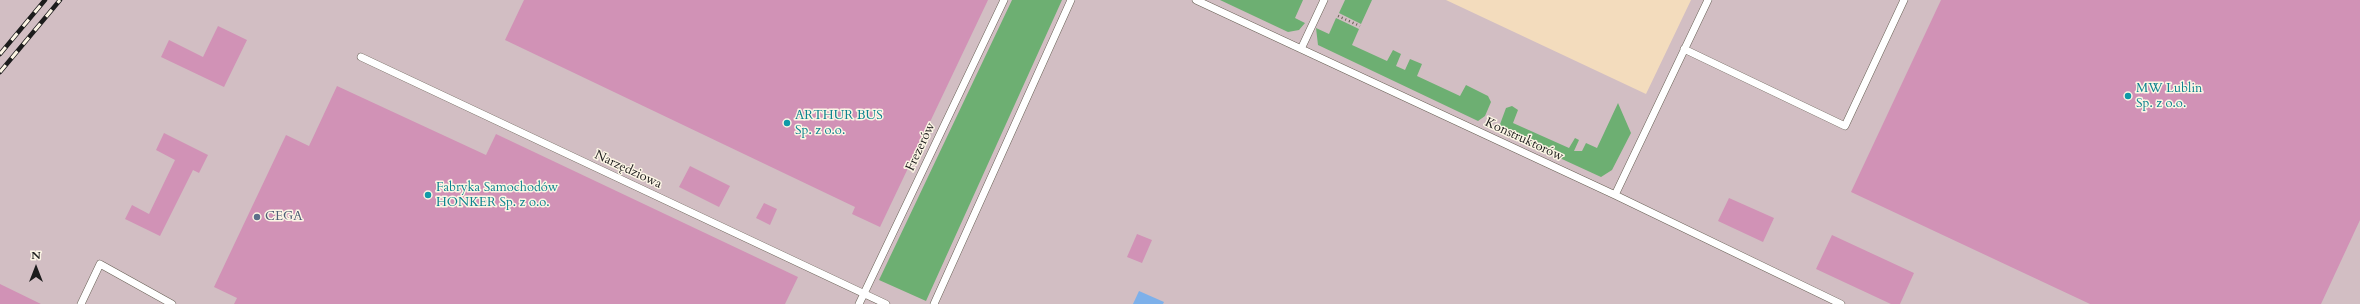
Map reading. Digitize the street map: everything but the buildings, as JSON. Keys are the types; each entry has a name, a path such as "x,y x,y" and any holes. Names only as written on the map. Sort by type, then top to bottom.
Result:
{"lane":[{"name":"Frezerów","path":"859,304 1004,0"},
{"path":"934,304 1070,0"},
{"name":"Konstruktorów","path":"1196,0 1615,196 1840,304"},
{"path":"1301,49 1324,0"},
{"path":"1615,196 1708,0"},
{"path":"1684,49 1845,126 1904,0"},
{"name":"Narzędziowa","path":"361,57 886,304"},
{"path":"81,304 100,264 171,303"}],"path":[{"path":"1338,16 1360,26"}],"shaded area":[{"path":"0,0 1446,0 1646,94 1691,0 2360,0 2360,304 0,304"}],"green space":[{"path":"1012,0 1062,0 926,301 879,280"},
{"path":"1220,0 1303,0 1295,18 1305,23 1299,30 1288,32"},
{"path":"1345,0 1372,0 1361,24 1339,13"},
{"path":"1336,18 1359,29 1352,45 1387,61 1393,50 1401,54 1396,66 1405,70 1410,59 1422,64 1417,76 1460,96 1466,85 1488,96 1491,102 1485,116 1478,121 1318,45 1316,28 1329,34"},
{"path":"1618,103 1631,133 1612,170 1601,177 1501,131 1499,127 1506,108 1512,106 1518,110 1513,123 1569,148 1575,138 1579,140 1574,151 1582,151 1586,143 1597,148"}],"water":[{"path":"1139,291 1164,302 1163,304 1133,304"}],"railway":[{"path":"0,54 45,0"},
{"path":"0,72 60,0"}],"place":[{"name":"MW Lublin Sp. z o.o.","path":"2128,96"},
{"name":"ARTHUR BUS Sp. z o.o.","path":"787,123"},
{"name":"Fabryka Samochodów HONKER Sp. z o.o.","path":"428,195"},
{"name":"CEGA","path":"257,217"}]}
